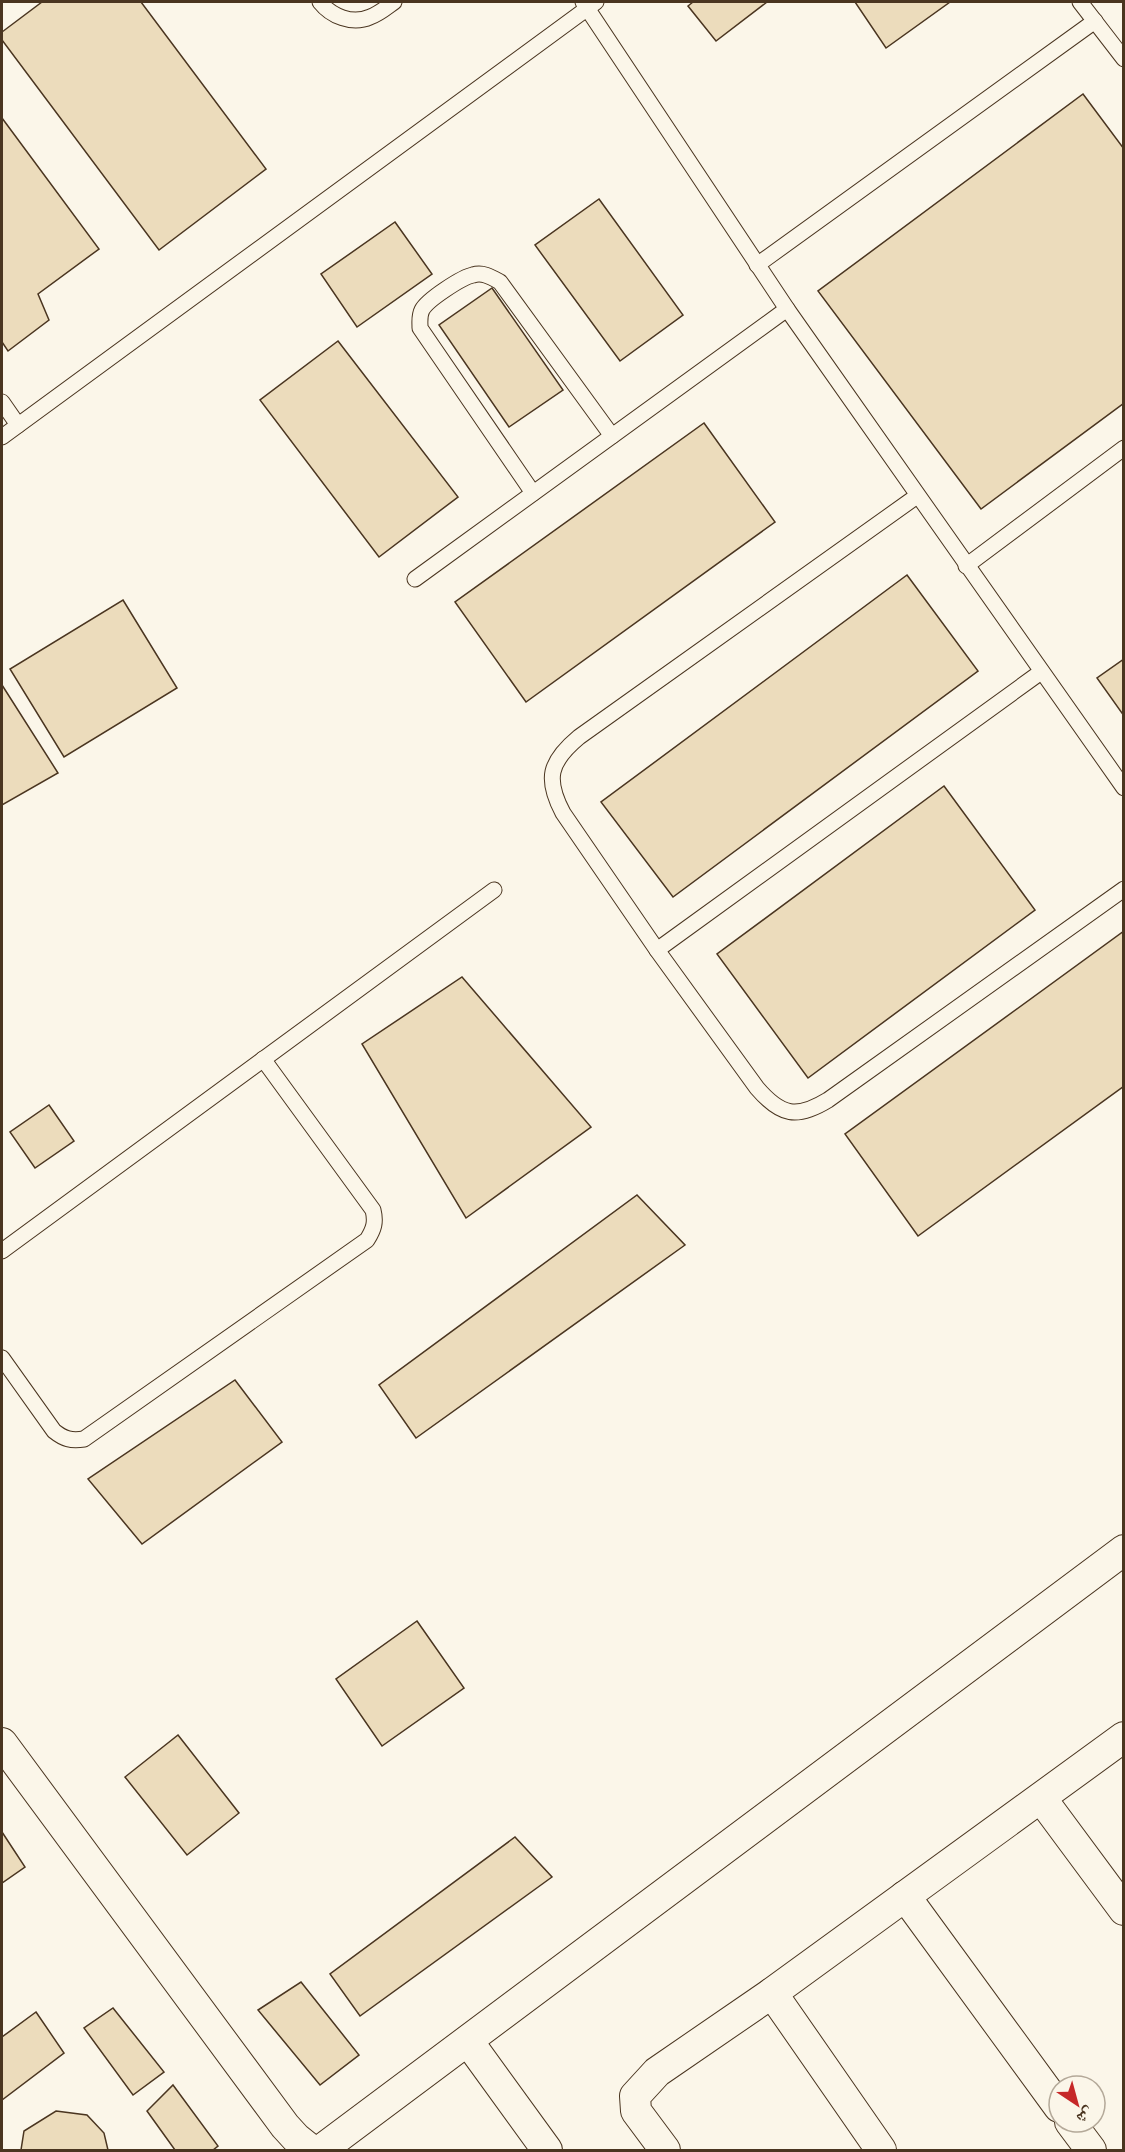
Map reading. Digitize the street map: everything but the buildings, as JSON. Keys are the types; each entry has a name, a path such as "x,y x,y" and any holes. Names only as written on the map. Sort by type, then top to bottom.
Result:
{"street":[{"path":"321,2151 1124,1550"},
{"path":"664,2151 636,2111 635,2096 638,2090 657,2072 772,1993 1124,1737"},
{"path":"2,1743 285,2126 311,2151"},
{"path":"1041,1798 1124,1910"},
{"path":"905,1896 1047,2091"},
{"path":"772,1993 881,2151"},
{"path":"468,2041 546,2151"},
{"path":"1079,2134 1091,2151"}],"lane":[{"path":"320,2 327,11 347,20 369,18 394,2"},
{"path":"1080,2 1124,60"},
{"path":"2,437 589,4 757,266 1124,788"},
{"path":"757,266 1095,21"},
{"path":"533,493 420,328 419,317 423,308 431,300 472,274 487,275 500,282 612,436"},
{"path":"415,579 787,309"},
{"path":"2,402 18,425"},
{"path":"966,566 1124,448"},
{"path":"917,496 588,730 562,752 552,772 553,794 563,813 657,950 770,1104 790,1112 811,1110 1124,889"},
{"path":"657,950 1041,672"},
{"path":"2,1251 494,890"},
{"path":"2,1358 54,1431 62,1438 73,1441 84,1439 368,1240 375,1220 373,1210 263,1059"}]}
